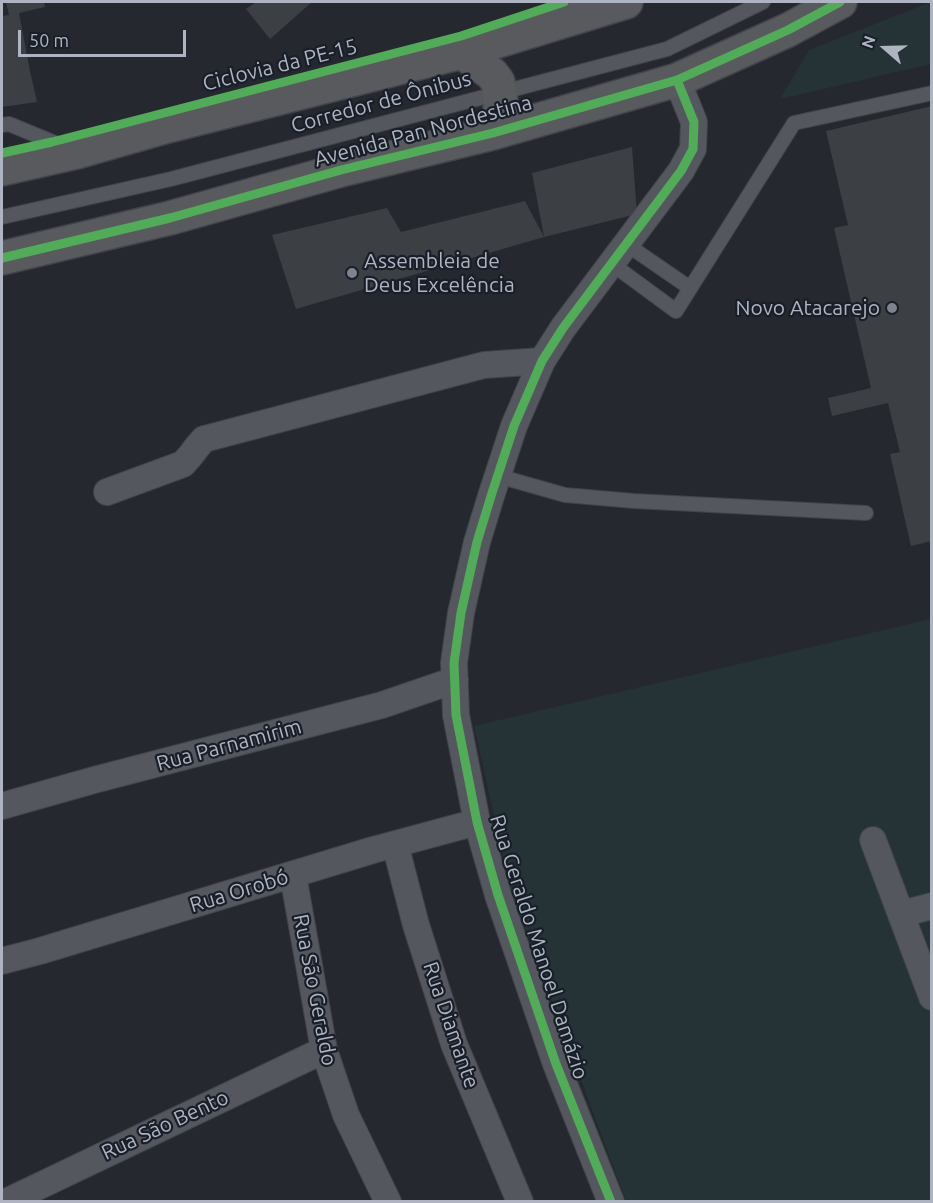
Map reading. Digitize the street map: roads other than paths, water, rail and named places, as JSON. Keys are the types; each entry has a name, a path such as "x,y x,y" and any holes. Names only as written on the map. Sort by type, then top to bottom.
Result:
{"highway":[{"path":"2,169 77,152 168,126 462,52 626,2"},
{"name":"Avenida Pan Nordestina","path":"2,258 170,218 341,170 493,133 677,80 788,30 840,2"},
{"path":"788,30 864,2"},
{"path":"462,52 492,74 498,82 501,92 500,111 493,133"}],"street":[{"name":"Rua Geraldo Manoel Damázio","path":"611,1202 556,1064 498,895 477,822 456,715 454,663 461,613 477,542 514,426 542,361 563,328 681,171 693,149 694,122 677,80"},
{"path":"108,492 183,464 204,439 484,365 542,361"},
{"name":"Rua Parnamirim","path":"2,806 382,705 454,680"},
{"name":"Rua Orobó","path":"2,961 395,844 477,822"},
{"path":"873,840 932,997"},
{"name":"Rua Diamante","path":"395,844 416,925 454,1044 520,1202"},
{"name":"Rua São Geraldo","path":"293,875 324,1050 346,1115 388,1202"},
{"path":"901,914 932,906"},
{"name":"Rua São Bento","path":"6,1202 324,1050"}],"lane":[{"name":"Corredor de Ônibus","path":"2,217 171,179 667,49 763,2"},
{"path":"619,254 676,311 794,123 932,93"},
{"path":"2,125 9,124 77,152"},
{"path":"619,254 690,288"},
{"path":"498,476 565,495 866,513"}],"place":[{"name":"Assembleia de Deus Excelência","path":"352,273"},
{"name":"Novo Atacarejo","path":"892,308"}]}
